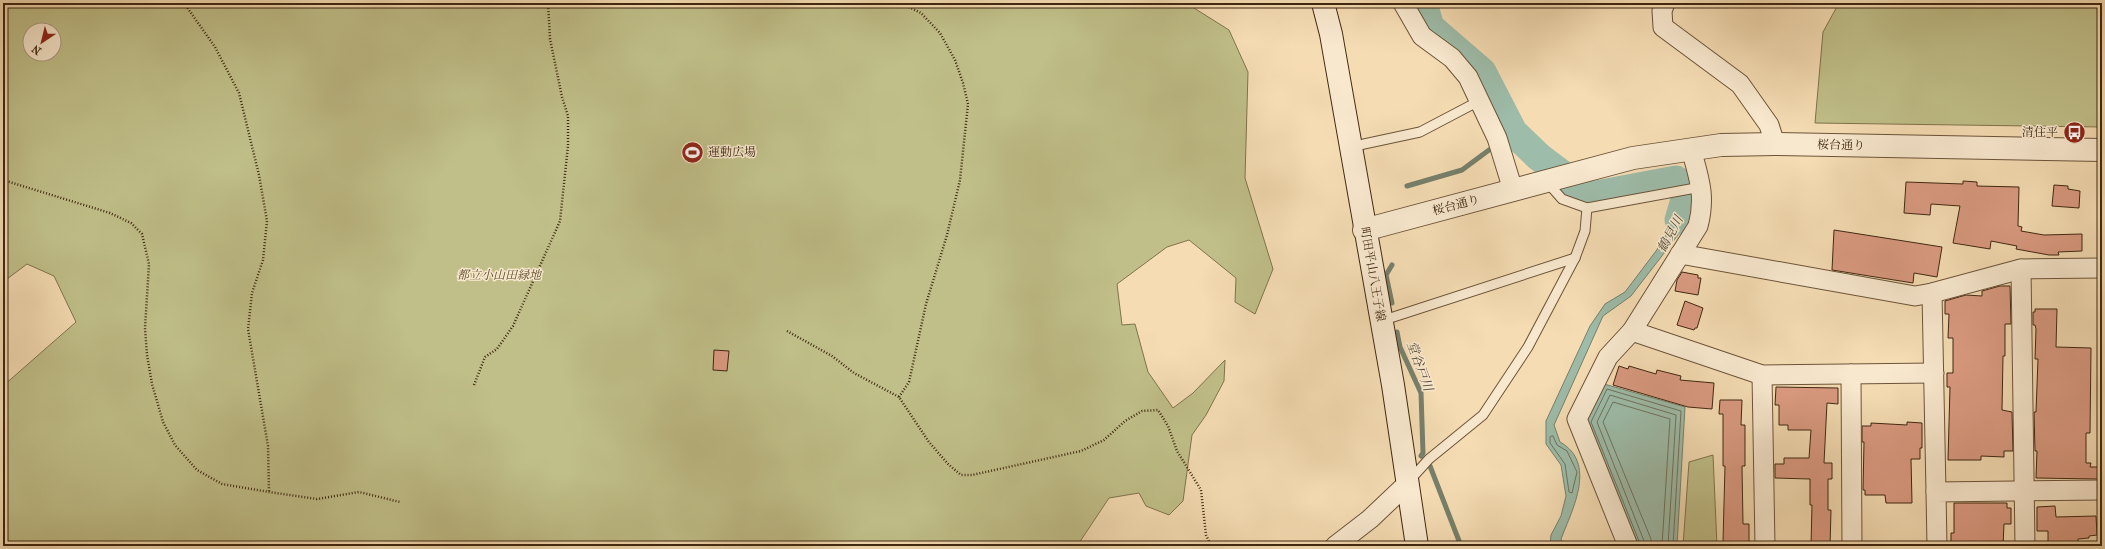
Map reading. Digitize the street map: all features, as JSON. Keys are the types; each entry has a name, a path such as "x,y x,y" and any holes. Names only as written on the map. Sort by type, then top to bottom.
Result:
{"street":[{"name":"町田平山八王子線","path":"1323,3 1331,34 1364,230 1393,385 1417,546"},
{"path":"1403,3 1422,36 1452,58 1468,77 1481,100 1497,138 1513,190"},
{"path":"1665,3 1662,11 1663,27 1740,84 1769,125 1775,144"},
{"name":"桜台通り","path":"1364,230 1633,158 1722,145 1775,144 2102,150"},
{"path":"1628,546 1577,419 1608,357 1632,330 1698,226 1703,209 1696,188 1691,149"},
{"path":"1680,254 1915,296 1932,293 2021,269 2102,268"},
{"path":"2021,269 2025,546"},
{"path":"1932,293 1937,546"},
{"path":"1632,330 1762,375 1934,373"},
{"path":"1852,374 1852,546"},
{"path":"1762,375 1765,546"},
{"path":"1334,546 1370,519 1407,484"},
{"path":"1936,492 2102,490"}],"lane":[{"path":"1350,147 1420,132 1481,100"},
{"path":"1547,181 1562,199 1587,208 1696,188"},
{"path":"1407,484 1429,459 1483,415 1528,347 1575,258 1585,231 1587,208"},
{"path":"1381,321 1575,258"}],"path":[{"path":"184,3 215,47 239,93 259,175 267,221 263,260 252,293 248,329 268,446 270,492"},
{"path":"474,385 485,357 497,349 513,326 560,221 568,146 568,116 562,97 550,39 548,3"},
{"path":"899,397 909,382 926,304 947,235 960,180 968,104 955,60 940,32 921,13 901,3"},
{"path":"3,180 110,213 132,223 142,234 149,264 146,328 147,355 152,384 163,422 174,445 197,470 222,484 317,500 359,492 400,502"},
{"path":"787,331 832,356 854,373 899,397 929,442 948,464 961,474 979,473 1081,451 1104,440 1125,421 1142,411 1158,410 1168,426 1176,451 1201,490 1206,535 1211,546"}],"green space":[{"name":"都立小山田緑地","path":"3,3 1186,3 1229,30 1248,72 1245,178 1273,269 1255,314 1235,302 1236,278 1189,240 1167,247 1117,284 1122,325 1135,324 1148,372 1173,408 1193,393 1225,360 1224,381 1206,415 1192,435 1183,501 1169,515 1146,506 1139,493 1109,498 1077,546 3,546 3,386 76,322 54,276 27,264 3,282"},
{"path":"1839,3 2102,3 2102,127 1815,123 1823,32"},
{"path":"1713,455 1717,546 1683,546 1689,462"}],"water":[{"path":"1687,181 1692,200 1690,212 1678,235 1631,296 1603,316 1554,425 1560,442 1571,451 1577,462 1580,474 1576,500 1561,539 1564,546 1550,546 1551,535 1561,516 1566,496 1561,465 1546,444 1546,421 1590,326 1605,304 1625,292 1656,251 1678,216 1680,201 1676,184"},
{"path":"1604,384 1685,407 1677,546 1638,546 1587,421"}],"building":[{"path":"1963,181 1977,182 1977,186 2019,187 2018,226 2022,227 2021,231 2044,235 2082,234 2082,251 2058,252 2059,255 2049,255 2016,249 2017,246 1991,241 1990,249 1953,243 1960,206 1931,204 1930,215 1904,213 1906,182 1963,184"},
{"path":"2054,185 2068,186 2068,189 2080,191 2079,208 2052,206"},
{"path":"1834,230 1942,247 1937,277 1914,273 1913,283 1832,270"},
{"path":"1682,272 1698,275 1698,278 1701,278 1698,295 1675,291 1677,280"},
{"path":"2000,286 2010,286 2011,324 2005,324 2002,410 2012,412 2013,451 2004,451 2004,457 1981,456 1981,460 1948,460 1950,387 1947,387 1947,373 1953,373 1953,338 1948,338 1949,314 1945,314 1945,301 1966,295 1982,296 1982,291"},
{"path":"1685,301 1703,308 1697,328 1694,330 1677,325"},
{"path":"2035,309 2057,309 2056,347 2091,348 2090,433 2086,433 2086,463 2091,463 2090,467 2099,467 2098,479 2036,478 2037,451 2035,451 2034,412 2036,412 2038,359 2035,359 2036,329 2035,325 2033,325 2033,312 2035,312"},
{"path":"714,350 729,351 727,371 713,370"},
{"path":"1619,366 1628,369 1629,366 1656,374 1657,370 1681,376 1680,380 1714,383 1712,409 1688,407 1613,385"},
{"path":"1776,387 1838,388 1838,404 1827,403 1824,463 1832,463 1832,479 1828,479 1828,510 1831,510 1830,546 1811,546 1812,505 1810,505 1810,479 1775,478 1775,464 1784,464 1784,458 1809,458 1811,430 1788,430 1788,425 1779,425 1779,405 1775,405"},
{"path":"1720,400 1742,400 1741,425 1745,425 1745,466 1742,466 1743,524 1749,524 1749,542 1723,542 1725,466 1723,466 1723,414 1719,414"},
{"path":"1907,422 1922,423 1922,448 1920,448 1920,459 1911,459 1912,503 1886,503 1885,495 1865,495 1865,490 1863,490 1864,442 1862,442 1862,426 1871,426 1871,423 1907,425"},
{"path":"1954,503 2007,503 2007,508 2011,508 2011,524 2004,524 2003,546 1951,546 1951,533 1954,533"},
{"path":"2055,506 2056,517 2096,516 2097,535 2089,536 2089,538 2078,539 2078,546 2048,546 2048,531 2037,531 2037,507"}],"waterway":[{"name":"鶴見川","path":"1423,3 1430,27 1482,72 1513,132 1539,157 1591,196 1676,180 1682,184 1685,200 1679,220"},
{"name":"堂谷戸川","path":"1508,137 1513,132"},
{"name":"堂谷戸川","path":"1407,186 1462,170 1489,150"},
{"name":"堂谷戸川","path":"1392,265 1386,275 1392,303"},
{"name":"堂谷戸川","path":"1397,332 1400,347 1421,393 1423,453 1421,456"},
{"path":"1430,466 1461,546"}],"place":[{"name":"清住平","path":"2074,132"},
{"name":"運動広場","path":"692,152"}]}
